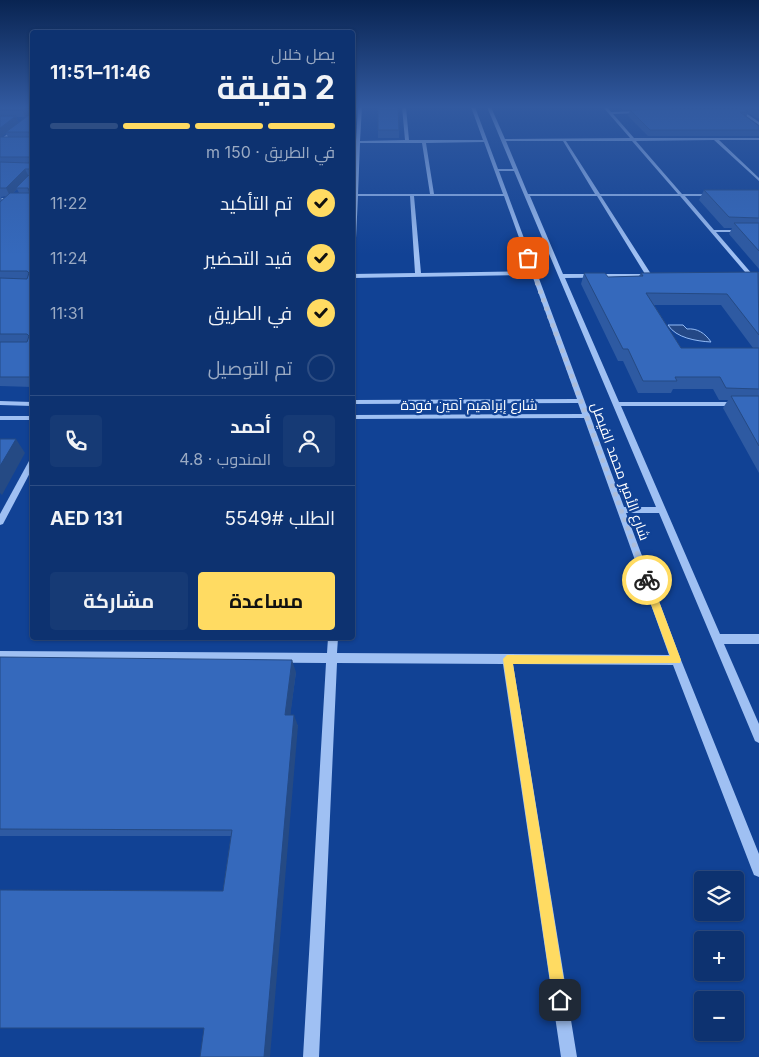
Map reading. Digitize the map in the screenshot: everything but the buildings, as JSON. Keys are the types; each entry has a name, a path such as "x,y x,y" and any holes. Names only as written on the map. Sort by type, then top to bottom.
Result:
{"street":[{"path":"426,156 432,195"},
{"name":"شارع الأمير محمد الفيصل","path":"491,156 676,660 759,870"},
{"name":"شارع الأمير محمد الفيصل","path":"510,156 759,737"},
{"path":"574,156 648,276"},
{"path":"648,156 759,285"},
{"path":"734,156 759,180"},
{"path":"355,168 355,198 412,195 505,195"},
{"path":"496,170 516,170"},
{"path":"6,205 19,192"},
{"path":"412,195 418,275"},
{"path":"527,195 720,195"},
{"path":"0,199 30,199"},
{"path":"712,231 759,230"},
{"path":"355,276 534,273"},
{"path":"562,276 658,276"},
{"path":"742,276 759,276"},
{"name":"شارع إبراهيم آمين فودة","path":"355,402 581,401"},
{"path":"420,402 422,417"},
{"path":"0,404 30,404"},
{"path":"616,404 759,404"},
{"name":"شارع إبراهيم آمين فودة","path":"355,417 586,416"},
{"path":"0,418 30,418"},
{"path":"0,522 30,467"},
{"path":"621,510 662,510"},
{"path":"717,639 759,639"},
{"path":"311,1057 333,640"},
{"path":"0,656 676,660"},
{"path":"507,659 569,1057"}],"water":[{"path":"668,325 683,325 687,329 697,330 711,342 693,340 681,336"}],"way so far":[{"path":"528,258 647,580"}],"route":[{"path":"560,1000 507,659 676,660 647,580"}]}
